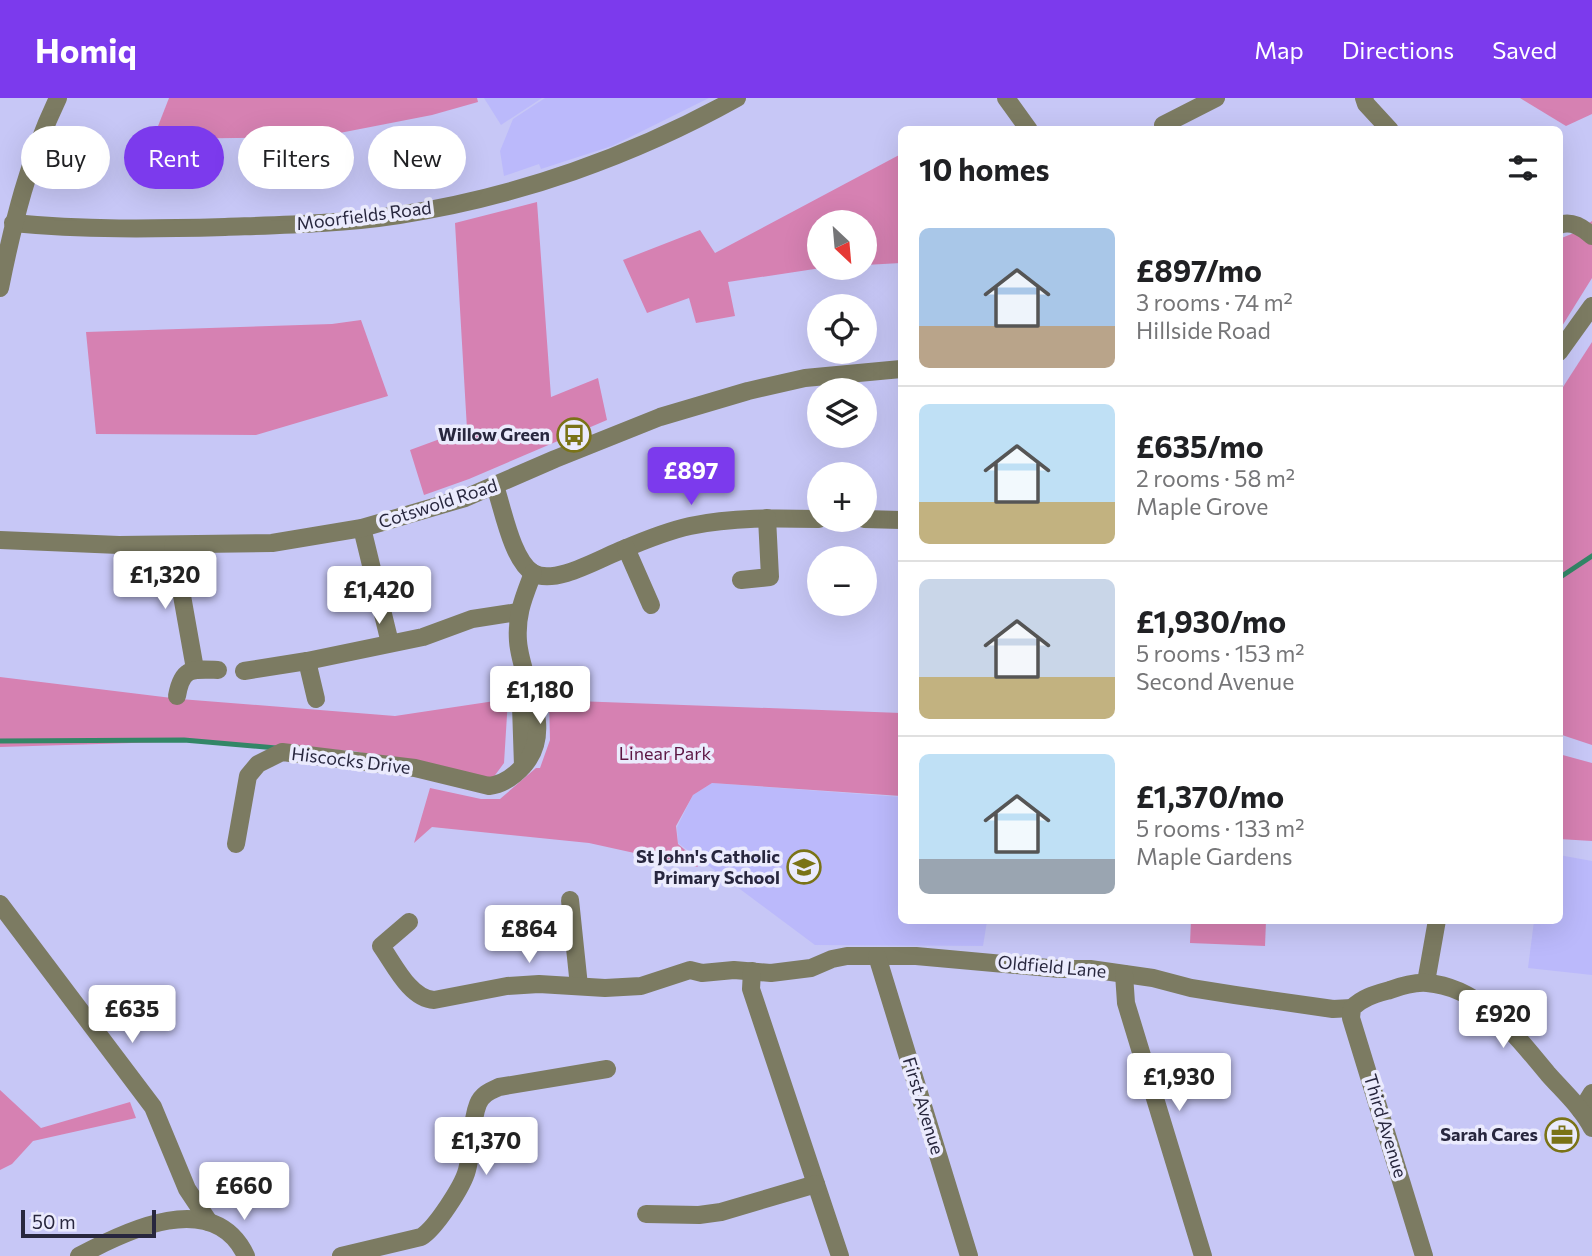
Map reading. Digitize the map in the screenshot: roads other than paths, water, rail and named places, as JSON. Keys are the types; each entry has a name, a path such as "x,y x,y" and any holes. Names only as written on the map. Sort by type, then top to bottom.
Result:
{"street":[{"path":"0,288 13,223 24,186 58,98"},
{"name":"Moorfields Road","path":"13,223 63,228 137,230 327,224 399,215 500,194 584,168 683,126 737,98"},
{"path":"1006,98 1026,126"},
{"path":"1163,125 1216,98"},
{"path":"1364,98 1366,104 1386,126"},
{"path":"1563,223 1583,227 1592,236"},
{"path":"1563,346 1592,306"},
{"name":"Cotswold Road","path":"0,540 173,545 271,543 362,528 465,498 660,417 805,377 898,369"},
{"path":"495,486 515,548 523,564 533,573 546,578 561,575 626,548 691,526 767,518 807,519"},
{"path":"740,580 770,577 767,518"},
{"path":"877,519 898,520"},
{"path":"362,528 390,643"},
{"path":"173,545 195,669"},
{"path":"626,548 651,605"},
{"name":"Hiscocks Drive","path":"236,845 248,776 258,764 282,752 415,768 489,786 507,780 523,766 537,746 536,707 527,683 518,643 518,612 533,573"},
{"path":"244,671 423,637 472,619 518,612"},
{"path":"307,661 316,699"},
{"path":"177,696 185,673 195,669 218,670"},
{"path":"570,900 579,986"},
{"path":"0,904 153,1107 187,1189 209,1222 236,1240 246,1256"},
{"name":"Oldfield Lane","path":"410,922 381,946 415,993 424,999 435,1000 507,986 642,986 690,970 702,973 734,970 771,973 811,968 847,956 877,956 938,957 1124,974 1235,995 1333,1009 1356,1004"},
{"path":"1426,982 1436,924"},
{"name":"First Avenue","path":"877,956 970,1256"},
{"path":"752,971 751,989 840,1256"},
{"path":"1124,974 1126,1003 1203,1256"},
{"path":"1356,1004 1401,986 1426,982 1460,992 1490,1010 1511,1030 1581,1111 1592,1128"},
{"name":"Third Avenue","path":"1356,1004 1351,1018 1424,1256"},
{"path":"341,1256 421,1237 437,1224 467,1172 478,1103 486,1092 499,1087 607,1069"},
{"path":"1581,1111 1592,1093"},
{"path":"647,1216 721,1212 816,1184"},
{"path":"79,1256 120,1234 160,1221 191,1219 209,1222"}],"waterway":[{"path":"1563,575 1592,556"},
{"path":"0,741 184,740 276,748"}],"place":[{"name":"Willow Green","path":"574,435"},
{"name":"St John's Catholic Primary School","path":"804,867"},
{"name":"Sarah Cares","path":"1562,1135"}],"park label":[{"name":"Linear Park","path":"665,754"}]}
